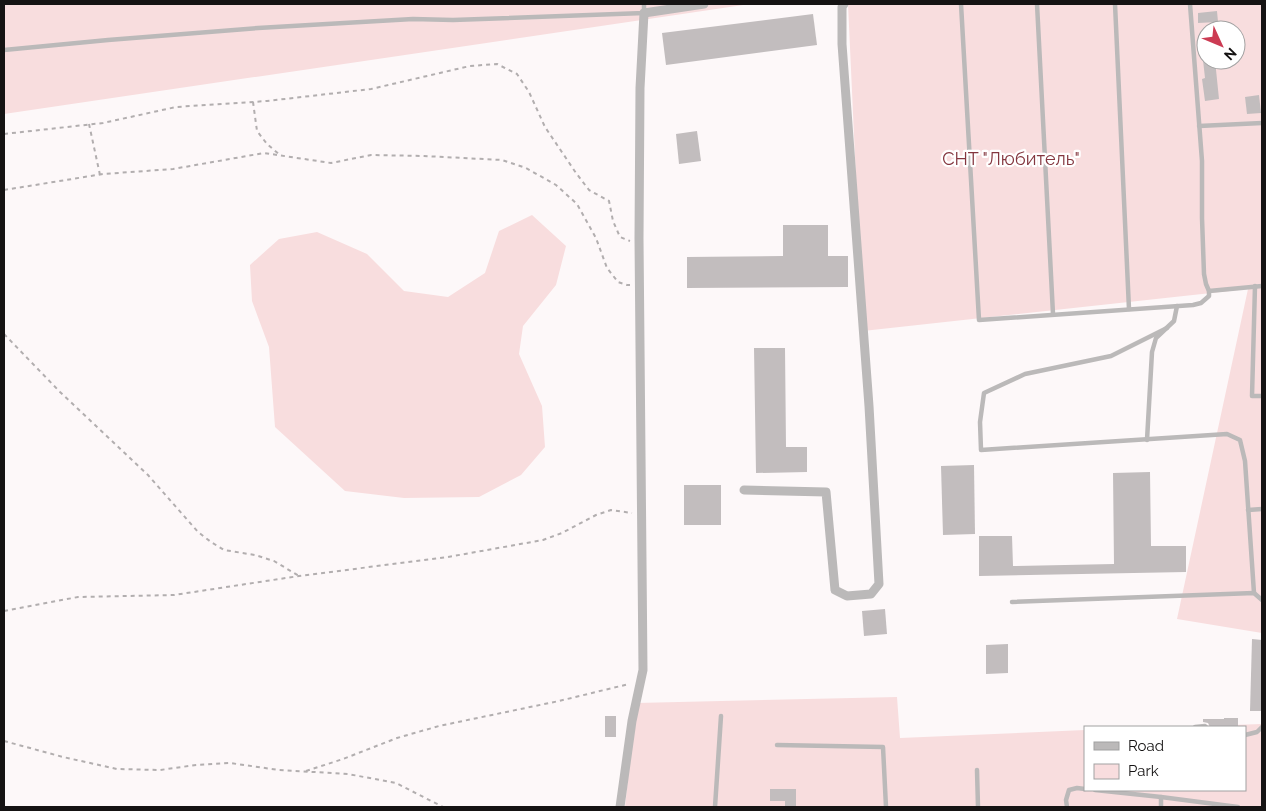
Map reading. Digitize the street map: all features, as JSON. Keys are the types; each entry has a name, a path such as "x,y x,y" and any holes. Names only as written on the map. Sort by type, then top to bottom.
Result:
{"street":[{"path":"620,807 632,721 641,682 642,660 639,245 640,88 644,8 704,4"},
{"path":"744,490 826,492 835,590 847,596 872,594 879,584 869,406 842,44 842,7 844,4"}],"lane":[{"path":"961,4 979,320 1177,306 1201,303 1209,296 1210,291 1204,274 1202,162 1190,4"},
{"path":"1037,4 1053,314"},
{"path":"1115,4 1129,309"},
{"path":"4,50 258,28 414,20 481,19 644,8"},
{"path":"1199,126 1262,123"},
{"path":"1256,286 1252,396 1262,396"},
{"path":"1210,291 1262,286"},
{"path":"1147,440 1152,352 1156,338 1174,321 1177,306"},
{"path":"1167,328 1111,356 1024,374 984,393 980,422 981,450 1227,434 1240,440 1245,461 1254,593"},
{"path":"1248,510 1262,509"},
{"path":"1012,602 1254,593 1262,600"},
{"path":"715,807 720,716"},
{"path":"1246,735 1257,732 1262,727"},
{"path":"777,745 883,747 886,807"},
{"path":"977,770 978,807"},
{"path":"1067,807 1066,800 1069,790 1084,789"},
{"path":"1105,791 1238,807"},
{"path":"1161,797 1161,807"}],"path":[{"path":"4,134 102,123 176,107 253,102 371,89 470,66 497,64 517,74 529,92 545,127 576,173 589,190 609,201 613,221 620,237 639,245"},
{"path":"253,102 257,131 267,144 280,155"},
{"path":"89,124 100,175"},
{"path":"4,190 100,175 173,169 264,153 331,163 371,155 502,160 526,168 556,185 577,204 596,238 607,268 618,282 639,286"},
{"path":"4,334 60,392 148,475 204,537 224,550 255,555 274,561 300,576"},
{"path":"4,611 78,597 174,595 300,576 448,557 543,540 596,515 612,510 641,514"},
{"path":"304,772 397,738 439,726 641,682"},
{"path":"4,741 63,758 117,769 160,770 230,763 279,770 348,774 396,783 443,807"}],"green space":[{"path":"4,4 750,4 4,114"},
{"name":"СНТ \"Любитель\"","path":"848,4 1262,4 1262,633 1177,619 1248,289 863,331"},
{"path":"532,215 566,246 556,285 523,326 519,354 542,406 545,447 521,475 479,497 404,498 345,491 275,427 269,347 252,301 250,265 279,239 317,232 367,254 404,291 448,297 485,273 499,231"},
{"path":"897,697 900,738 1084,730 1084,791 1246,791 1246,726 1199,726 1262,724 1262,807 625,807 636,703"}],"building":[{"path":"1217,11 1218,20 1198,20 1198,13"},
{"path":"813,14 817,45 666,65 662,33"},
{"path":"1204,70 1216,70 1219,99 1205,101 1202,79 1205,78"},
{"path":"1259,95 1261,113 1247,114 1245,97"},
{"path":"697,131 701,161 679,164 676,134"},
{"path":"783,225 828,225 828,256 848,256 848,287 687,288 687,257 783,256"},
{"path":"754,348 785,348 786,447 807,447 807,472 756,473"},
{"path":"974,465 975,534 943,535 941,466"},
{"path":"1150,472 1151,546 1186,546 1186,572 979,576 979,536 1012,536 1013,566 1114,564 1113,473"},
{"path":"684,485 721,485 721,525 684,525"},
{"path":"885,609 887,634 864,636 862,611"},
{"path":"1252,639 1262,640 1262,711 1250,711"},
{"path":"1008,644 1008,673 986,674 986,645"},
{"path":"605,716 616,716 616,737 605,737"},
{"path":"1238,718 1238,726 1210,726 1208,723 1203,722 1203,719"},
{"path":"770,789 796,789 796,807 785,807 785,801 770,801"}]}
